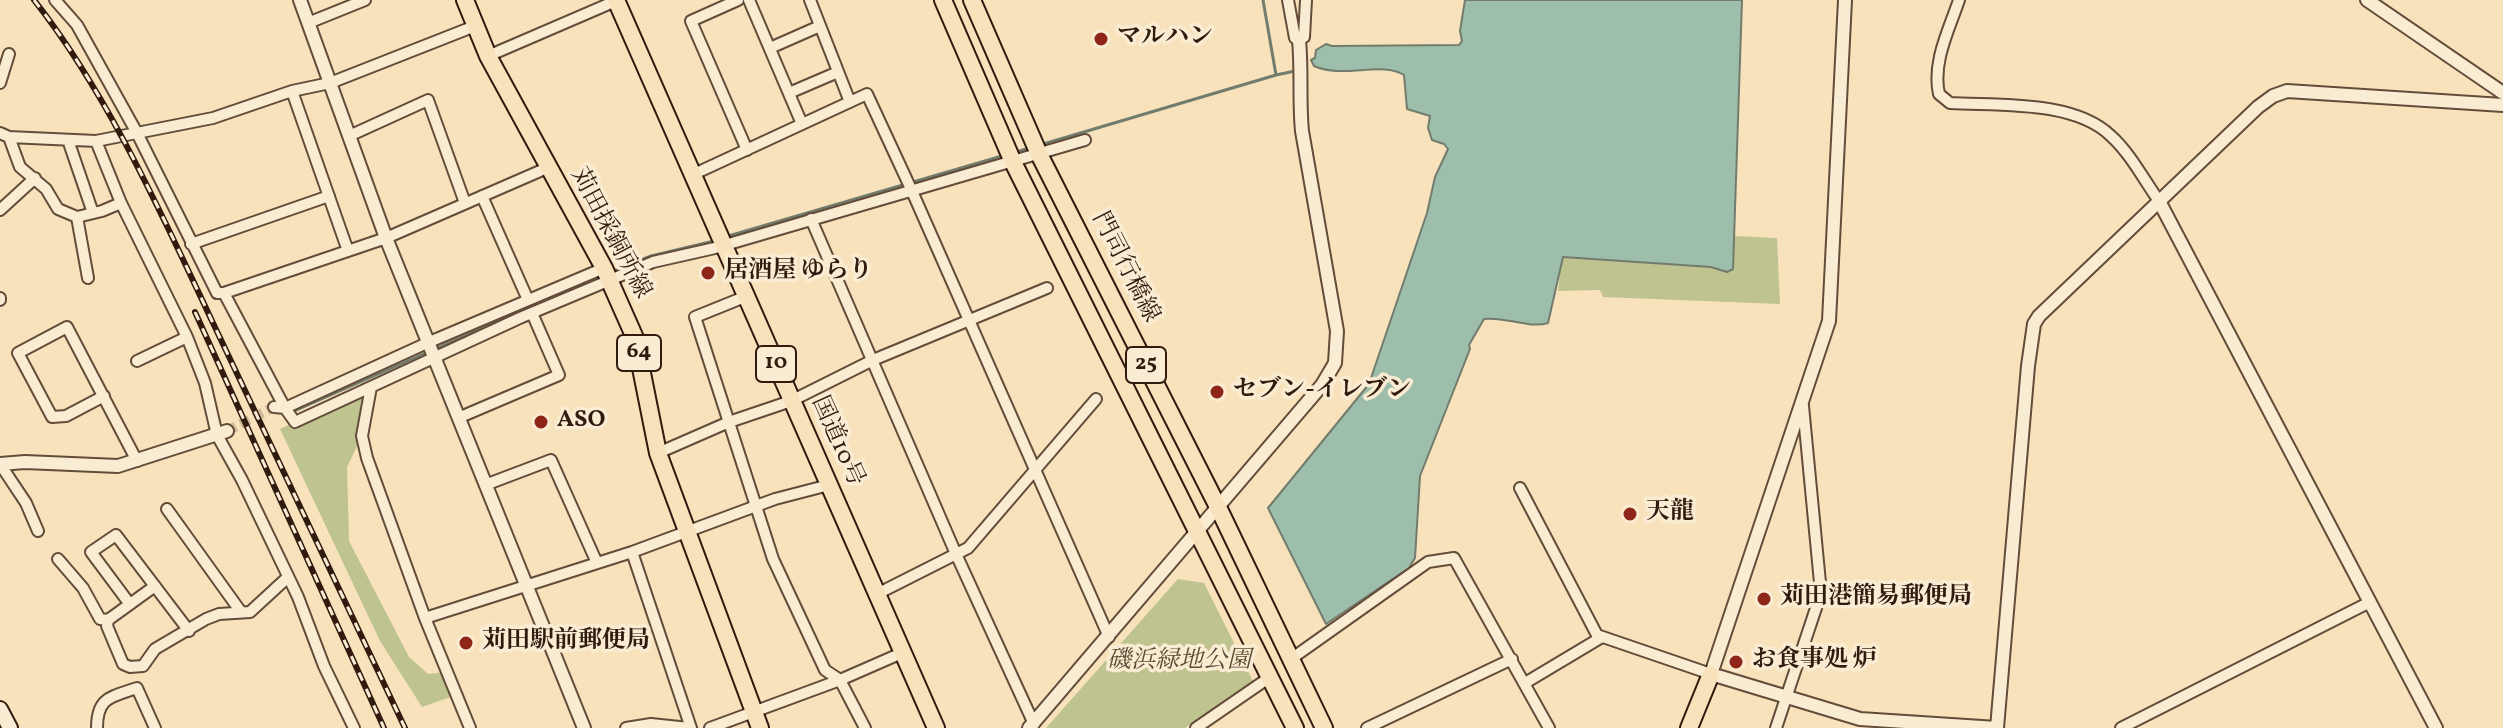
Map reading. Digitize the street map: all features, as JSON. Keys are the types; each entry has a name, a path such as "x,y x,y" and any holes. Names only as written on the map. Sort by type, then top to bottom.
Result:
{"main road":[{"name":"苅田採銅所線","path":"465,0 488,56 607,275 635,338 658,453 757,720"},
{"name":"25","path":"943,0 1013,162 1295,728"},
{"name":"門司行橋線","path":"972,0 1039,154 1218,507 1324,728"},
{"name":"国道10号","path":"613,1 692,175 720,247"},
{"name":"国道10号","path":"613,1 824,487 899,655 936,728"},
{"name":"国道10号","path":"824,487 877,594 924,728"},
{"path":"1689,728 1711,674"},
{"path":"0,709 10,728"}],"street":[{"path":"55,0 77,25 137,133 217,293 386,238 547,168"},
{"path":"300,0 386,238 584,728"},
{"path":"308,23 365,0"},
{"path":"738,0 691,21 747,150"},
{"path":"749,0 802,124"},
{"path":"810,0 850,102"},
{"path":"811,219 1032,726 1322,385 1335,363 1337,331 1302,131 1299,40 1295,38 1288,0"},
{"path":"1299,40 1304,37 1306,0"},
{"path":"1711,674 1829,321 1845,0"},
{"path":"1959,0 1940,53 1936,80 1939,94 1950,103 2069,113 2088,120 2111,136 2159,201 2436,728"},
{"path":"2367,0 2503,93"},
{"path":"488,56 613,1"},
{"path":"121,203 77,217 58,209 46,189 20,167 5,135 96,141 213,118 292,91 330,83 475,26"},
{"path":"770,48 820,26"},
{"path":"0,83 9,54"},
{"path":"789,93 838,72"},
{"path":"292,91 348,251"},
{"path":"1520,488 1597,635 1786,698 1860,719 1997,728 2028,366 2034,324 2039,316 2273,96 2287,91 2503,105"},
{"path":"692,175 867,94 1109,637"},
{"path":"349,136 428,100 465,203"},
{"path":"68,140 93,213"},
{"path":"280,407 528,300 1085,140"},
{"path":"96,141 121,203 187,337 242,480 354,728"},
{"path":"0,210 35,178"},
{"path":"191,244 329,196"},
{"path":"482,196 528,300"},
{"path":"77,217 88,278"},
{"path":"224,293 280,407 295,422 532,313 607,275"},
{"path":"658,453 729,422 787,402 873,360 1047,288"},
{"path":"742,298 695,317 773,559 825,670 840,680 865,728"},
{"path":"458,418 559,375 532,313"},
{"path":"104,396 66,416 52,417 18,353 67,327 104,396 137,461"},
{"path":"137,361 187,337"},
{"path":"371,387 362,436 367,458 425,618 470,728"},
{"path":"877,594 968,548 1096,399"},
{"path":"1776,728 1821,593 1802,402"},
{"path":"38,531 26,503 0,464 25,462 118,466 222,433"},
{"path":"485,485 551,460 597,563"},
{"path":"425,618 632,552 755,507 824,487"},
{"path":"167,509 241,612"},
{"path":"129,603 91,552 116,535 189,631"},
{"path":"626,728 651,724 690,728 632,552"},
{"path":"1291,659 1428,562 1454,558 1549,728"},
{"path":"58,559 76,579 100,619 108,620"},
{"path":"155,586 108,620 107,626 123,664 130,667 143,666 155,649 219,614 250,612 288,577"},
{"path":"2121,728 2370,602"},
{"path":"1525,683 1602,637"},
{"path":"710,728 757,720 899,655"},
{"path":"1367,728 1512,659"},
{"path":"1196,728 1270,677"},
{"path":"97,728 98,710 107,698 137,688 155,728"}],"green space":[{"path":"1734,236 1777,238 1780,304 1603,297 1600,290 1558,291 1562,256 1711,267 1727,272 1733,269"},
{"path":"371,387 362,436 347,467 349,541 409,657 428,674 446,672 456,695 422,707 380,641 280,429"},
{"name":"磯浜緑地公園","path":"1178,579 1204,583 1254,683 1185,728 1046,728"}],"shaded area":[{"path":"1465,0 1742,0 1733,269 1727,272 1711,267 1563,257 1548,323 1484,319 1469,345 1420,476 1415,558 1409,568 1326,624 1268,508 1369,384 1427,213 1435,177 1448,149 1432,140 1428,128 1430,116 1407,109 1404,75 1385,70 1325,70 1314,66 1311,60 1315,58 1316,50 1326,44 1459,45 1462,41 1460,31"}],"waterway":[{"path":"1040,145 1276,75 1263,0"},
{"path":"1276,75 1295,71"},
{"path":"1013,153 1029,148"},
{"path":"725,237 1002,156"},
{"path":"611,272 651,256 714,241"},
{"path":"435,349 600,277"},
{"path":"292,412 428,352"}],"tunnel":[{"path":"227,431 274,407"}],"railway":[{"path":"34,0 86,75 132,156 405,728"},
{"path":"195,312 384,728"}],"place":[{"name":"マルハン","path":"1101,39"},
{"name":"居酒屋 ゆらり","path":"708,273"},
{"name":"セブン-イレブン","path":"1217,392"},
{"name":"ASO","path":"541,422"},
{"name":"天龍","path":"1630,514"},
{"name":"苅田港簡易郵便局","path":"1764,599"},
{"name":"苅田駅前郵便局","path":"466,643"},
{"name":"お食事処 炉","path":"1736,662"}]}
